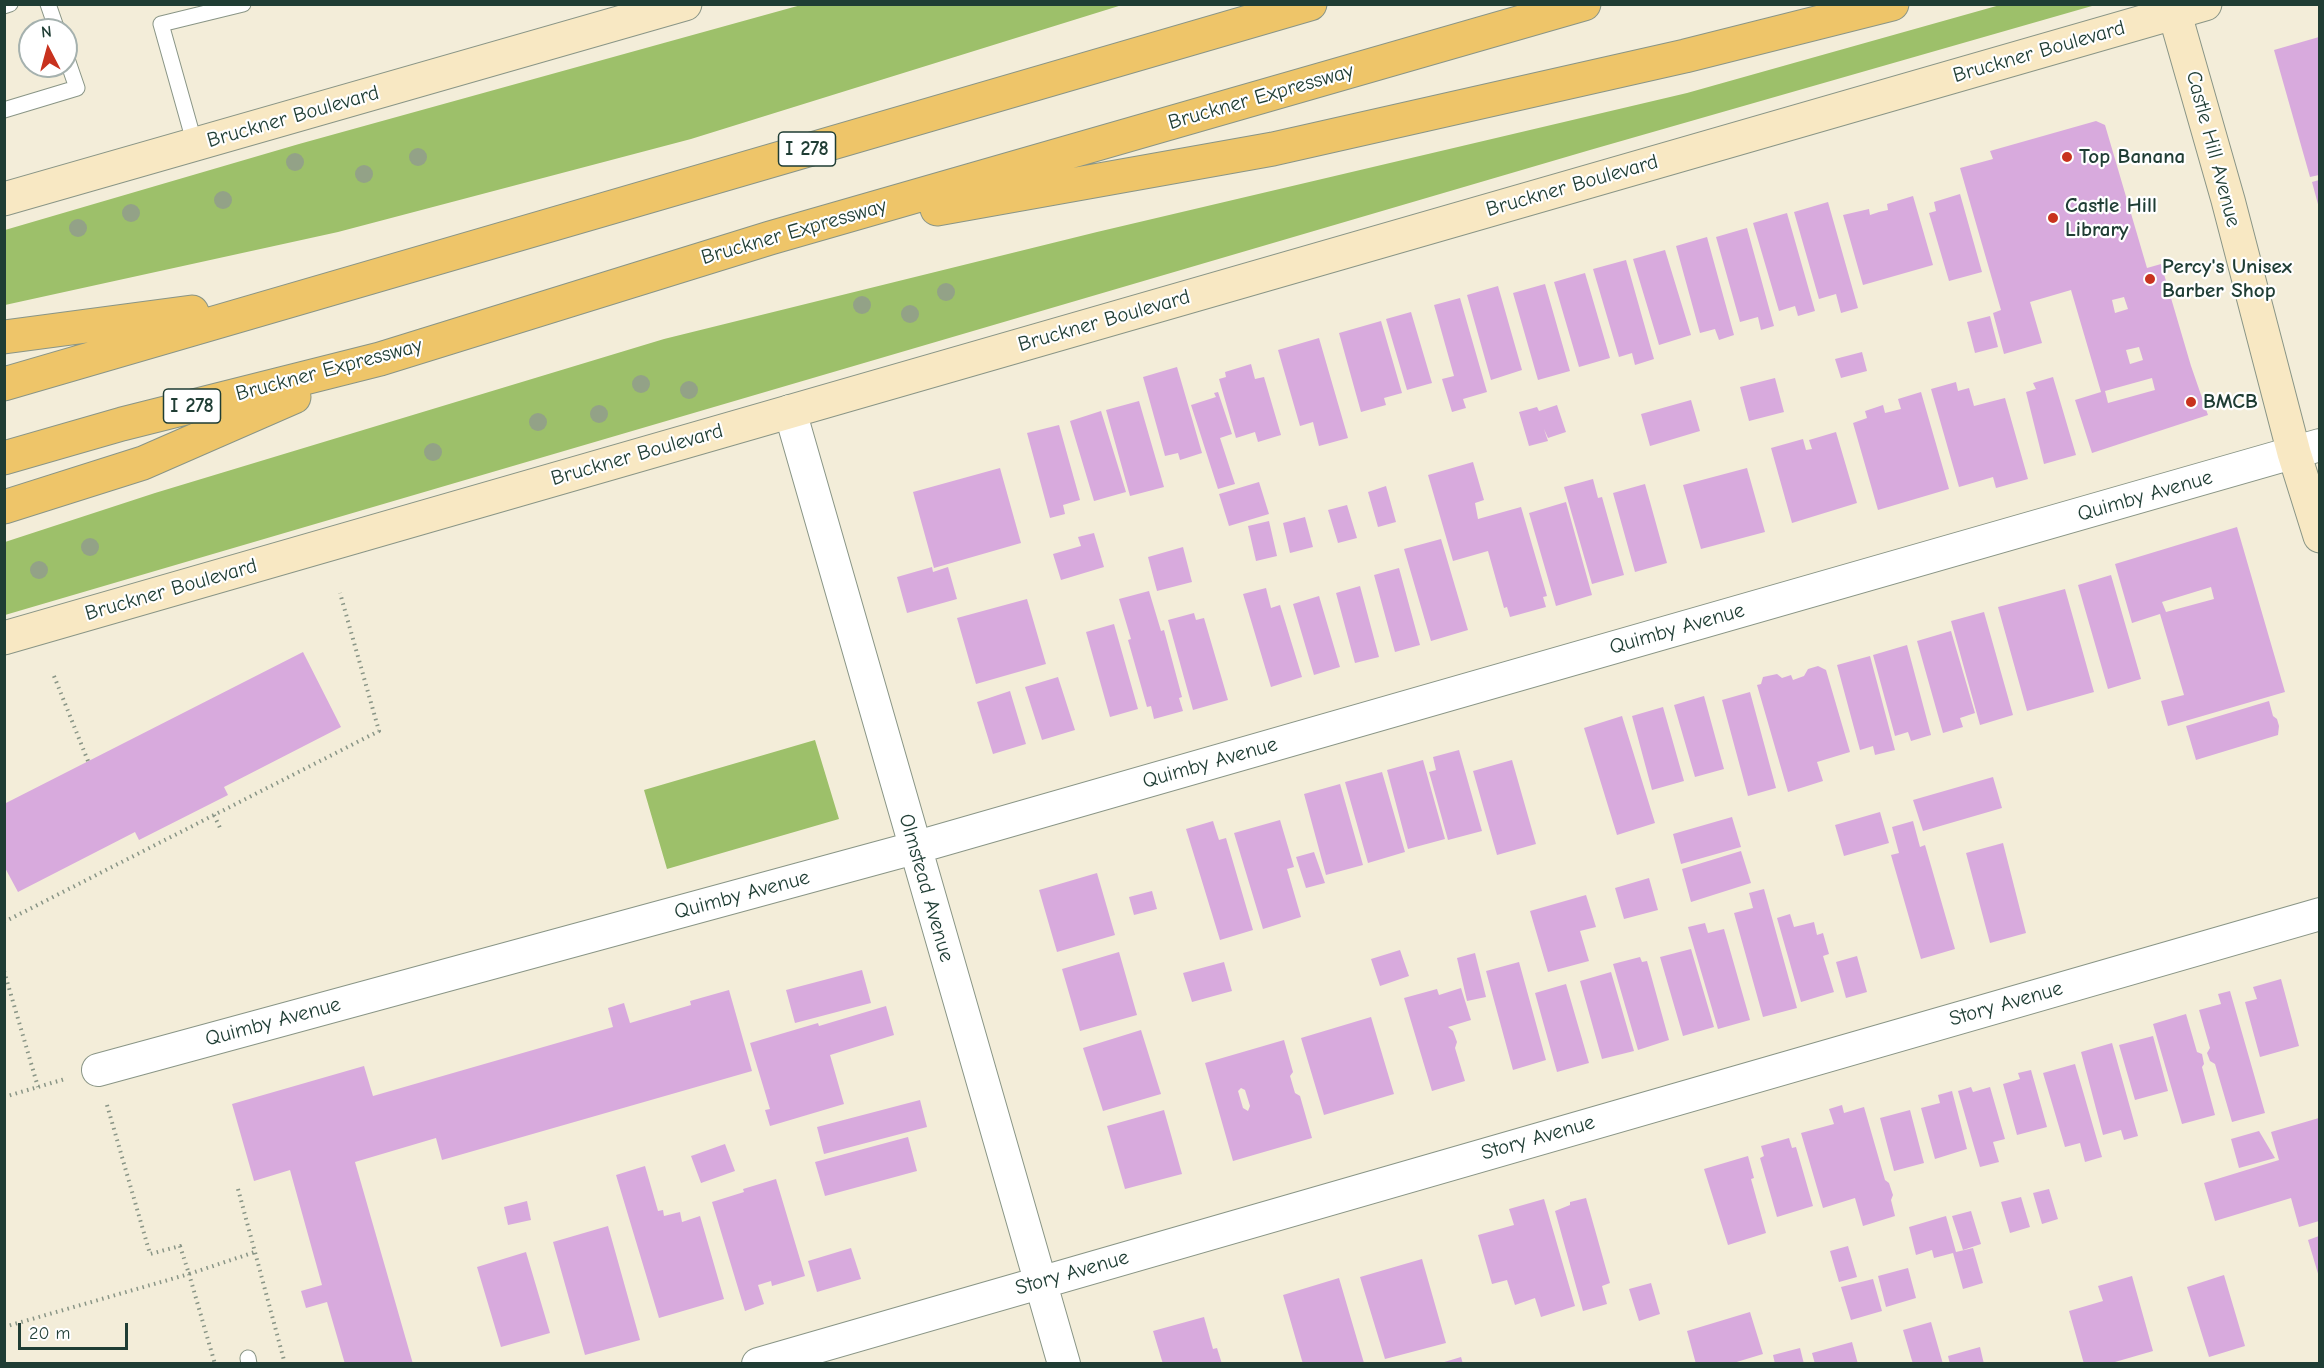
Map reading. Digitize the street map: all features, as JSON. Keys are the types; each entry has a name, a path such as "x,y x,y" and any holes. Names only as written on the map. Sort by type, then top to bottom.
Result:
{"highway":[{"name":"I 278","path":"4,384 1310,4"},
{"name":"Bruckner Expressway","path":"4,458 122,424 380,359 770,238 1584,4"},
{"path":"770,238 1273,149 1674,58 1892,4"},
{"path":"4,337 304,297"},
{"path":"4,507 143,463 380,359"}],"main road":[{"name":"Bruckner Boulevard","path":"4,638 2173,9 2205,4"},
{"name":"Bruckner Boulevard","path":"4,199 678,6"},
{"name":"Castle Hill Avenue","path":"2173,9 2231,211 2307,449 2319,536"}],"street":[{"name":"Olmstead Avenue","path":"790,411 1064,1364"},
{"name":"Quimby Avenue","path":"98,1070 914,848 2307,449"},
{"name":"Story Avenue","path":"758,1364 2319,914"}],"lane":[{"path":"4,6 10,4"},
{"path":"195,145 161,24 243,4"},
{"path":"4,110 77,88 74,78"}],"path":[{"path":"4,922 379,731 340,593"},
{"path":"54,676 88,761"},
{"path":"214,815 221,830"},
{"path":"4,971 38,1087"},
{"path":"4,1097 98,1070"},
{"path":"107,1105 150,1254 180,1246 215,1364"},
{"path":"238,1189 285,1364"},
{"path":"4,1327 189,1274 255,1252"}],"green space":[{"path":"801,5 1122,5 691,139 338,232 5,305 5,230 299,144"},
{"path":"2000,5 2092,6 1590,150 5,615 5,542 155,493 664,339 1097,232 1687,93"},
{"path":"815,740 839,819 667,869 644,790"}],"building":[{"path":"2319,37 2319,175 2310,177 2274,50"},
{"path":"2096,121 2105,125 2147,268 2161,264 2208,415 2092,453 2075,400 2101,392 2071,290 2030,302 2042,343 2004,354 1993,313 2001,310 1960,168 1993,159 1990,151","holes":["2124,297 2128,309 2115,313 2112,300","2139,347 2143,360 2130,364 2126,350","2152,378 2155,390 2108,403 2105,391"]},
{"path":"2319,180 2319,208 2312,182"},
{"path":"1960,194 1982,272 1949,281 1929,213 1936,211 1934,202"},
{"path":"1913,196 1933,265 1863,285 1843,215 1869,209 1870,215 1888,210 1887,204"},
{"path":"1828,202 1858,308 1841,313 1836,294 1819,299 1794,212"},
{"path":"1787,213 1815,311 1798,316 1795,306 1779,311 1753,223"},
{"path":"1747,228 1774,326 1761,330 1758,317 1740,322 1716,237"},
{"path":"1707,237 1734,335 1719,340 1715,329 1700,333 1676,246"},
{"path":"1665,250 1691,335 1659,345 1633,259"},
{"path":"1626,260 1654,359 1635,365 1632,353 1619,357 1593,269"},
{"path":"1585,273 1610,358 1579,367 1554,282"},
{"path":"1545,284 1570,371 1538,380 1513,293"},
{"path":"1498,286 1522,370 1491,380 1467,295"},
{"path":"1460,298 1487,392 1463,399 1466,408 1452,412 1442,379 1454,376 1434,305"},
{"path":"1411,312 1432,383 1407,390 1386,319"},
{"path":"1990,316 1998,347 1975,353 1967,322"},
{"path":"1381,321 1402,393 1384,398 1386,405 1361,412 1339,333"},
{"path":"1319,338 1348,438 1319,446 1313,422 1300,426 1278,350"},
{"path":"1862,352 1867,371 1841,378 1835,359"},
{"path":"1251,364 1255,379 1264,377 1281,435 1258,442 1255,432 1236,438 1219,379 1226,377 1225,372"},
{"path":"1177,367 1202,453 1180,460 1178,453 1165,456 1143,377"},
{"path":"2053,377 2076,455 2044,464 2026,392 2036,389 2033,383"},
{"path":"1775,378 1784,412 1749,421 1740,387"},
{"path":"1956,382 1958,391 1969,388 1974,406 2005,398 2028,479 1996,488 1993,477 1959,487 1931,389"},
{"path":"1218,392 1232,434 1220,438 1235,484 1218,489 1191,405 1216,397 1214,393"},
{"path":"1921,392 1949,489 1878,510 1853,423 1867,418 1865,411 1883,405 1885,413 1901,409 1898,399"},
{"path":"1691,400 1700,431 1650,446 1641,414"},
{"path":"1139,401 1164,487 1130,496 1106,410"},
{"path":"1557,405 1566,432 1548,438 1544,429 1548,441 1529,446 1519,412 1537,407 1539,411"},
{"path":"1101,411 1126,492 1094,501 1070,421"},
{"path":"1059,425 1080,500 1063,505 1065,514 1050,518 1027,433"},
{"path":"1836,432 1857,503 1792,523 1771,448 1803,439 1806,450 1812,449 1809,440"},
{"path":"1473,462 1484,500 1475,503 1478,519 1521,507 1547,596 1543,597 1546,607 1510,617 1507,607 1504,608 1488,551 1453,561 1428,475"},
{"path":"1000,468 1021,543 934,568 913,492"},
{"path":"1747,468 1765,532 1701,549 1683,485"},
{"path":"1593,479 1598,498 1602,497 1624,575 1592,584 1564,487"},
{"path":"1259,482 1269,514 1229,526 1219,494"},
{"path":"1645,484 1667,563 1635,572 1613,493"},
{"path":"1386,486 1396,522 1378,527 1368,492"},
{"path":"1566,502 1592,595 1556,606 1529,513"},
{"path":"1347,505 1357,538 1338,543 1328,510"},
{"path":"1305,517 1313,547 1290,553 1283,523"},
{"path":"1269,521 1277,556 1256,561 1248,526"},
{"path":"2237,527 2285,692 2168,726 2161,701 2184,695 2160,614 2132,623 2115,564","holes":["2211,587 2214,599 2166,612 2162,602"]},
{"path":"1094,533 1104,567 1061,580 1053,554 1081,546 1078,537"},
{"path":"1441,539 1468,630 1431,641 1404,549"},
{"path":"1183,547 1192,582 1157,591 1148,557"},
{"path":"932,567 933,572 948,567 957,599 907,613 897,577"},
{"path":"1399,568 1420,645 1395,652 1374,575"},
{"path":"2111,575 2141,679 2108,689 2078,585"},
{"path":"1360,586 1379,657 1355,663 1336,593"},
{"path":"1266,588 1271,608 1280,605 1302,677 1271,687 1243,594"},
{"path":"2065,589 2094,692 2027,711 1998,607"},
{"path":"1149,591 1161,631 1164,630 1182,697 1179,698 1183,711 1154,719 1151,706 1147,707 1119,599"},
{"path":"1319,596 1340,667 1314,675 1293,604"},
{"path":"1027,599 1046,664 976,684 957,618"},
{"path":"1984,612 2013,715 1980,725 1951,621"},
{"path":"1194,613 1196,620 1204,618 1228,700 1193,710 1168,620"},
{"path":"1114,624 1138,709 1110,717 1086,632"},
{"path":"1951,631 1975,713 1960,718 1963,727 1943,733 1917,641"},
{"path":"1907,645 1931,735 1911,741 1908,732 1895,736 1873,655"},
{"path":"303,652 341,727 224,787 228,795 139,840 135,832 18,892 4,866 4,804"},
{"path":"1870,656 1895,750 1875,755 1873,746 1860,750 1837,665"},
{"path":"1818,666 1826,670 1850,752 1817,762 1823,781 1788,792 1757,685 1761,684 1763,677 1777,674 1782,678 1791,675 1793,680 1804,676 1808,669"},
{"path":"1058,677 1075,730 1042,740 1025,687"},
{"path":"1010,691 1026,744 993,754 977,702"},
{"path":"1750,692 1776,788 1748,796 1722,700"},
{"path":"1704,696 1724,769 1695,777 1674,705"},
{"path":"2269,701 2273,716 2277,719 2279,726 2278,735 2196,760 2186,726"},
{"path":"1663,707 1684,781 1652,790 1632,716"},
{"path":"1622,716 1655,823 1617,835 1584,728"},
{"path":"1459,750 1482,831 1448,840 1429,772 1436,770 1433,757"},
{"path":"1423,760 1445,839 1408,849 1387,770"},
{"path":"1512,760 1536,844 1497,855 1473,771"},
{"path":"1382,772 1405,852 1368,863 1345,782"},
{"path":"1993,777 2002,808 1923,831 1913,800"},
{"path":"1340,784 1363,865 1326,875 1304,794"},
{"path":"1880,812 1889,843 1844,856 1835,825"},
{"path":"1732,817 1741,847 1681,864 1673,834"},
{"path":"1280,820 1294,867 1287,869 1301,917 1263,929 1234,833"},
{"path":"1213,821 1219,840 1226,838 1253,930 1220,940 1186,829"},
{"path":"1913,821 1920,847 1925,845 1955,949 1921,959 1891,855 1899,853 1892,827"},
{"path":"2003,843 2026,933 1990,943 1966,853"},
{"path":"1741,851 1751,883 1691,902 1682,869"},
{"path":"1314,852 1325,883 1306,888 1296,857"},
{"path":"1097,873 1115,935 1057,952 1039,890"},
{"path":"1649,878 1658,910 1624,919 1615,888"},
{"path":"1764,889 1797,1008 1763,1017 1734,913 1753,908 1749,893"},
{"path":"1152,891 1157,909 1134,915 1129,897"},
{"path":"1586,895 1596,927 1580,931 1589,961 1548,972 1530,911"},
{"path":"1790,914 1794,927 1814,922 1817,935 1823,933 1829,954 1823,956 1834,992 1801,1002 1777,918"},
{"path":"1705,923 1708,933 1724,929 1750,1020 1718,1029 1688,927"},
{"path":"1691,949 1714,1027 1683,1036 1660,957"},
{"path":"1400,950 1409,976 1380,986 1371,959"},
{"path":"1119,952 1137,1015 1080,1031 1062,969"},
{"path":"1475,953 1486,997 1467,1001 1457,958"},
{"path":"1857,956 1867,992 1846,998 1836,962"},
{"path":"1640,957 1642,962 1647,961 1669,1040 1638,1050 1613,964"},
{"path":"1224,962 1232,991 1192,1002 1183,973"},
{"path":"1519,962 1546,1060 1513,1070 1486,971"},
{"path":"862,970 871,1003 795,1023 786,990"},
{"path":"1611,972 1634,1051 1602,1059 1580,981"},
{"path":"2281,979 2299,1046 2260,1057 2245,1002 2257,999 2253,987"},
{"path":"1566,984 1589,1063 1557,1072 1535,993"},
{"path":"1461,988 1471,1020 1448,1027 1453,1031 1457,1042 1455,1048 1465,1081 1432,1091 1404,998 1437,989 1439,995"},
{"path":"729,990 752,1071 442,1160 436,1138 355,1162 413,1364 345,1364 327,1302 306,1308 301,1291 322,1285 290,1170 254,1181 232,1104 364,1066 373,1096 613,1027 608,1008 624,1003 630,1023 691,1005 690,1001"},
{"path":"2230,991 2265,1113 2232,1122 2215,1064 2210,1061 2207,1053 2210,1048 2199,1010 2221,1004 2218,994"},
{"path":"886,1006 894,1035 830,1055 844,1104 770,1126 765,1110 770,1109 750,1043"},
{"path":"2186,1014 2197,1052 2202,1054 2204,1064 2202,1067 2215,1115 2182,1124 2153,1024"},
{"path":"1371,1017 1394,1094 1324,1115 1301,1038"},
{"path":"1141,1030 1161,1094 1103,1111 1083,1048"},
{"path":"2153,1036 2168,1091 2135,1100 2119,1045"},
{"path":"1284,1040 1293,1072 1290,1076 1295,1093 1300,1096 1312,1138 1233,1161 1205,1063","holes":["1241,1088 1245,1090 1250,1106 1248,1111 1243,1108 1238,1091"]},
{"path":"2112,1043 2138,1136 2124,1140 2121,1130 2103,1135 2081,1052"},
{"path":"2075,1064 2102,1157 2085,1162 2080,1143 2065,1147 2043,1073"},
{"path":"2031,1070 2047,1127 2017,1135 2003,1084 2020,1079 2018,1073"},
{"path":"1971,1087 1973,1092 1990,1087 2005,1139 1993,1142 1999,1162 1980,1167 1958,1091"},
{"path":"1952,1091 1967,1149 1935,1159 1921,1108 1940,1103 1938,1095"},
{"path":"920,1100 927,1127 824,1154 817,1127"},
{"path":"1842,1105 1844,1113 1864,1107 1885,1180 1889,1183 1893,1195 1891,1200 1895,1216 1863,1226 1855,1198 1823,1208 1801,1133 1834,1124 1829,1109"},
{"path":"1164,1110 1182,1174 1125,1189 1107,1126"},
{"path":"1910,1110 1924,1163 1894,1171 1880,1118"},
{"path":"2319,1118 2319,1221 2299,1227 2291,1198 2215,1221 2204,1183 2279,1160 2271,1132"},
{"path":"2259,1131 2275,1158 2239,1168 2231,1139"},
{"path":"908,1137 917,1171 825,1196 815,1162"},
{"path":"1789,1138 1792,1148 1796,1147 1813,1206 1777,1217 1760,1158 1764,1156 1761,1146"},
{"path":"725,1144 735,1171 701,1183 691,1156"},
{"path":"1748,1156 1754,1178 1751,1179 1766,1233 1728,1245 1704,1169"},
{"path":"645,1166 658,1211 663,1210 664,1216 680,1212 682,1222 700,1216 724,1299 659,1318 616,1175"},
{"path":"776,1179 805,1276 772,1286 771,1281 758,1285 764,1304 745,1311 712,1202"},
{"path":"2049,1189 2058,1219 2042,1224 2033,1193"},
{"path":"2021,1197 2030,1227 2010,1233 2001,1202"},
{"path":"1586,1198 1610,1283 1602,1286 1607,1304 1583,1311 1555,1211 1570,1205 1570,1202"},
{"path":"1544,1199 1575,1306 1541,1317 1535,1298 1515,1305 1507,1280 1492,1284 1478,1235 1514,1225 1509,1209"},
{"path":"527,1201 531,1220 508,1225 504,1207"},
{"path":"1971,1211 1981,1244 1963,1250 1952,1216"},
{"path":"1946,1216 1956,1252 1973,1248 1983,1283 1963,1289 1953,1253 1934,1258 1932,1250 1916,1255 1909,1227"},
{"path":"608,1226 640,1340 585,1355 553,1242"},
{"path":"2319,1236 2319,1277 2308,1240"},
{"path":"1848,1246 1857,1277 1839,1282 1830,1251"},
{"path":"851,1248 861,1279 817,1292 808,1261"},
{"path":"526,1252 550,1333 501,1347 477,1267"},
{"path":"1422,1259 1446,1343 1385,1359 1360,1277"},
{"path":"1908,1268 1916,1298 1886,1307 1878,1276"},
{"path":"2224,1275 2245,1346 2209,1357 2187,1287"},
{"path":"2132,1276 2153,1351 2115,1362 2116,1364 2084,1364 2069,1311 2103,1301 2098,1286"},
{"path":"1339,1278 1364,1363 1303,1364 1283,1295"},
{"path":"1873,1279 1882,1311 1851,1320 1841,1287"},
{"path":"1651,1283 1660,1314 1639,1321 1629,1289"},
{"path":"1750,1312 1763,1354 1730,1364 1696,1364 1687,1331"},
{"path":"1204,1317 1213,1349 1217,1348 1222,1364 1163,1364 1153,1331"},
{"path":"1931,1322 1943,1364 1913,1364 1903,1330"},
{"path":"1852,1342 1858,1364 1815,1364 1812,1353"},
{"path":"1980,1347 1984,1364 1950,1364 1948,1356"},
{"path":"1800,1348 1804,1364 1775,1364 1773,1355"},
{"path":"1461,1357 1463,1364 1441,1364 1441,1363"}],"place":[{"name":"Top Banana","path":"2067,157"},
{"name":"Castle Hill Library","path":"2053,218"},
{"name":"Percy's Unisex Barber Shop","path":"2150,279"},
{"name":"BMCB","path":"2191,402"}]}
